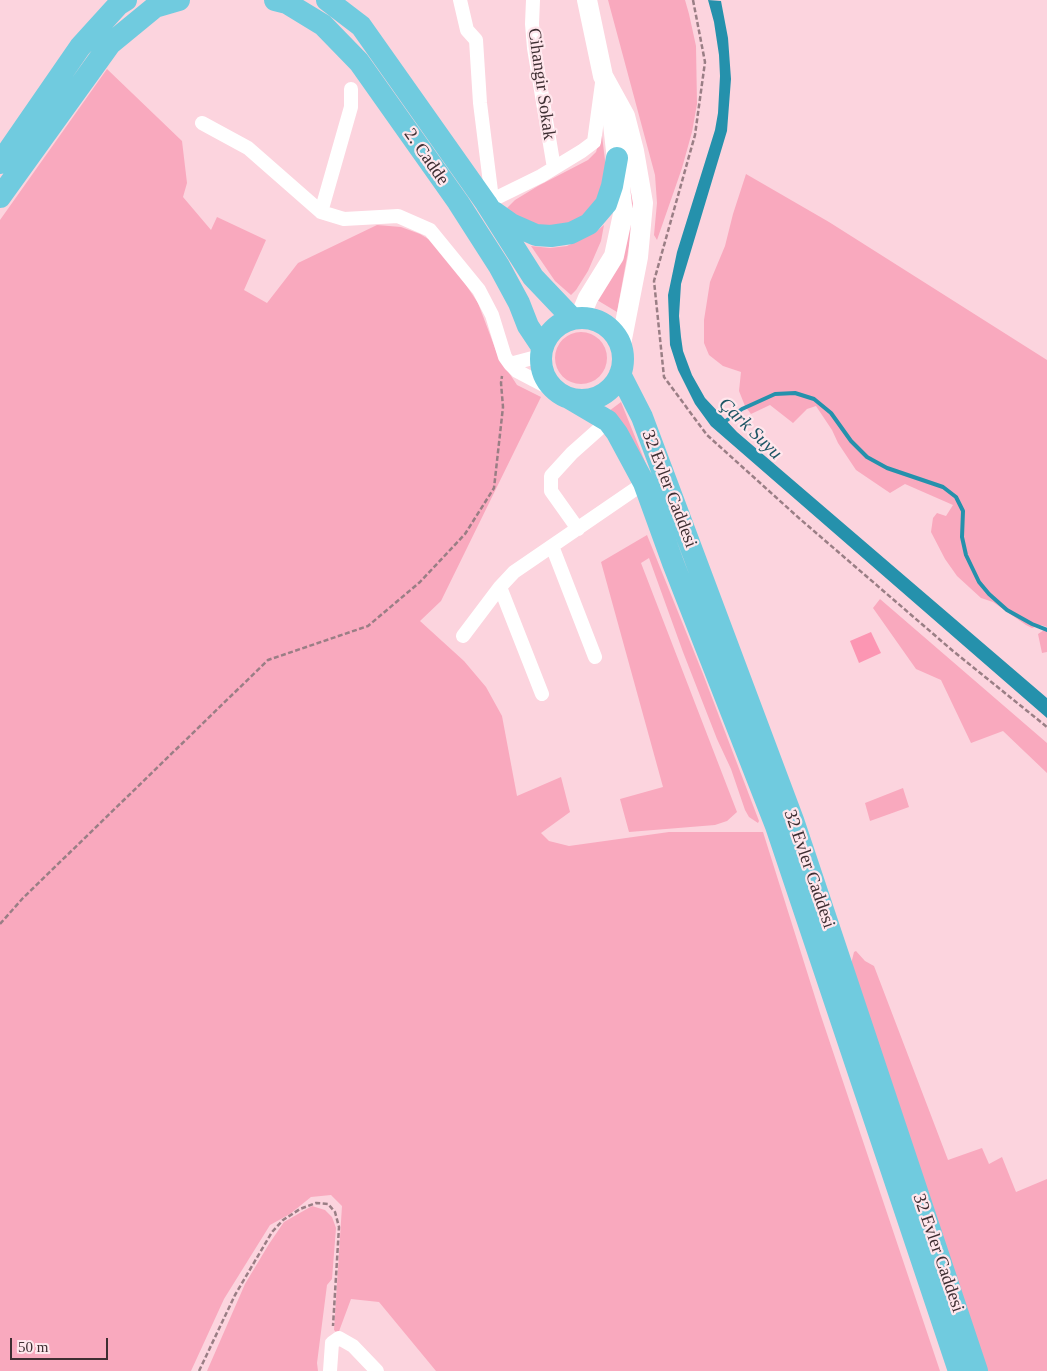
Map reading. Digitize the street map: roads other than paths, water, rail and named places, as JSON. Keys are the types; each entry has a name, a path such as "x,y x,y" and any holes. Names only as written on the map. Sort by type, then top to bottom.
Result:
{"main road":[{"path":"0,162 80,47 118,5 126,0"},
{"path":"0,197 110,44 155,7 179,0"},
{"name":"2. Cadde","path":"275,0 287,3 323,25 359,62 462,208 499,266 520,303 528,326 541,352"},
{"name":"2. Cadde","path":"328,0 361,26 489,204 533,277 576,318"},
{"path":"576,318 614,256 623,214 607,84 588,0"},
{"path":"607,84 624,116 634,151 643,203 638,257 621,344 623,364 614,385 593,399 581,400 563,395 548,382 542,370 541,352 549,334 559,324 576,318 593,319 605,324 621,344"},
{"path":"489,204 511,224 536,235 552,236 571,233 589,224 606,204 612,186 617,158"},
{"name":"32 Evler Caddesi","path":"620,374 642,417 793,820 978,1371"},
{"name":"32 Evler Caddesi","path":"563,395 608,422 617,433 644,483 673,563 776,826 959,1371"}],"street":[{"path":"460,0 467,30 476,40 489,204 554,168 594,142 607,84"},
{"name":"Cihangir Sokak","path":"532,0 534,48 554,168"},
{"path":"321,212 351,107 352,89"},
{"path":"202,123 248,148 321,212 344,219 398,216 430,230 480,290 492,315 508,361 518,371 563,395"},
{"path":"508,361 541,352"},
{"path":"578,529 551,491 551,476 572,453 608,422"},
{"path":"463,636 500,587 514,572 644,483"},
{"path":"552,546 595,657"},
{"path":"500,587 542,694"},
{"path":"330,1371 336,1340 353,1346 377,1371"}],"water":[{"path":"708,0 721,1 728,38 731,79 727,131 681,284 679,316 681,337 683,351 692,375 705,398 737,432 1047,698 1047,718 711,426 695,404 678,370 670,345 668,295 677,252 715,130 718,113 719,55 714,22"}],"waterway":[{"name":"Çark Suyu","path":"723,423 742,409 775,394 795,393 814,399 831,413 851,441 867,457 887,468 943,487 956,497 963,511 962,537 966,555 979,582 1007,610 1047,630"}]}
